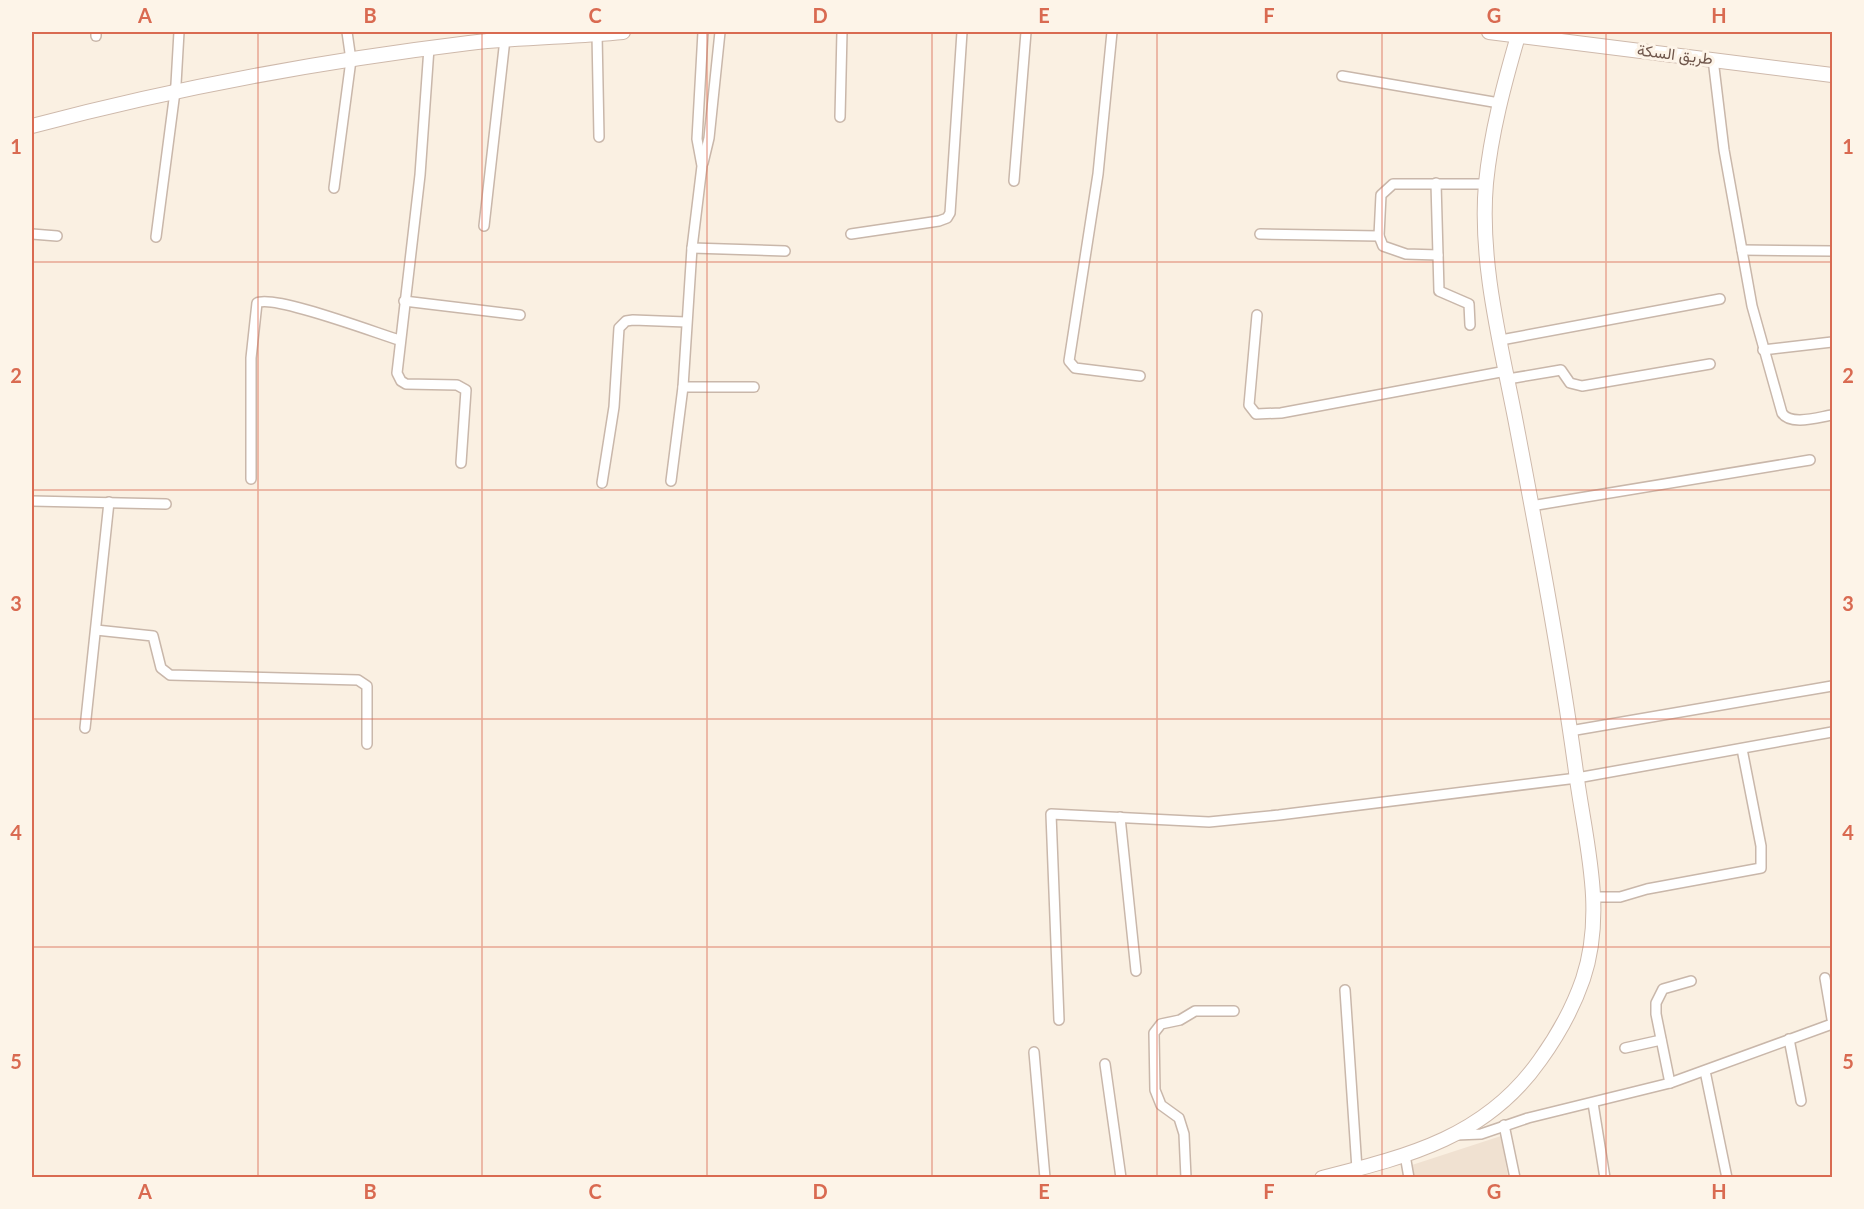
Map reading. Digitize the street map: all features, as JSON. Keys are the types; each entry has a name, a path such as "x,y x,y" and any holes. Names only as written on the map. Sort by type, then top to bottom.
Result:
{"main road":[{"path":"32,126 175,91 351,60 505,39 622,32"},
{"name":"طريق السكة","path":"1489,32 1713,58 1833,75"},
{"path":"1322,1178 1405,1155 1456,1135 1486,1116 1529,1077 1561,1028 1591,950 1594,897 1588,836 1500,340 1486,238 1486,184 1499,103 1519,34"}],"street":[{"path":"156,237 175,91 179,32"},
{"path":"334,188 351,60 347,32"},
{"path":"702,166 697,139 704,32"},
{"path":"672,481 683,387 692,248 702,166 709,138 720,32"},
{"path":"840,117 842,32"},
{"path":"851,234 939,221 947,218 950,213 962,32"},
{"path":"1014,181 1026,32"},
{"path":"1113,32 1098,174 1069,362 1075,368 1140,376"},
{"path":"597,34 599,137"},
{"path":"483,226 505,39"},
{"path":"429,48 420,175 399,340 397,373 401,381 406,384 457,385 466,390 461,463"},
{"path":"1713,58 1742,250 1763,350 1783,416 1792,420 1833,415"},
{"path":"1342,76 1499,103"},
{"path":"1438,255 1406,254 1389,250 1383,246 1379,236 1381,195 1386,188 1401,183 1486,184"},
{"path":"1436,183 1439,291 1469,304 1470,325"},
{"path":"32,234 57,236"},
{"path":"1260,234 1379,236"},
{"path":"692,248 785,251"},
{"path":"1742,250 1833,251"},
{"path":"1500,340 1720,298"},
{"path":"251,479 253,419 251,358 257,303 267,301 291,306 399,340"},
{"path":"404,301 520,315"},
{"path":"1257,315 1249,405 1256,414 1281,413 1507,375 1561,370 1570,383 1582,386 1710,364"},
{"path":"602,483 614,407 619,328 626,321 633,320 686,322"},
{"path":"1763,350 1833,342"},
{"path":"683,387 754,387"},
{"path":"1531,506 1810,460"},
{"path":"32,501 166,504"},
{"path":"85,728 109,502"},
{"path":"96,630 153,636 161,668 170,675 358,680 367,686 367,744"},
{"path":"1570,730 1833,686"},
{"path":"1059,1020 1051,814 1209,822 1354,807 1577,778 1833,732"},
{"path":"1594,897 1620,897 1647,888 1761,868 1761,846 1742,749"},
{"path":"1120,817 1136,970"},
{"path":"1456,1135 1470,1136 1504,1125 1670,1083 1833,1021 1825,978"},
{"path":"1670,1083 1656,1014 1658,996 1663,989 1691,981"},
{"path":"1345,990 1357,1169"},
{"path":"1186,1178 1184,1134 1179,1118 1161,1105 1155,1090 1154,1033 1161,1024 1180,1020 1195,1011 1234,1011"},
{"path":"1789,1039 1801,1101"},
{"path":"1625,1048 1661,1040"},
{"path":"1034,1052 1045,1178"},
{"path":"1105,1064 1121,1178"},
{"path":"1705,1071 1727,1178"},
{"path":"1593,1103 1605,1178"},
{"path":"1504,1125 1515,1178"},
{"path":"1405,1155 1409,1178"}],"shaded area":[{"path":"1501,1136 1508,1177 1414,1177 1412,1165"}]}
